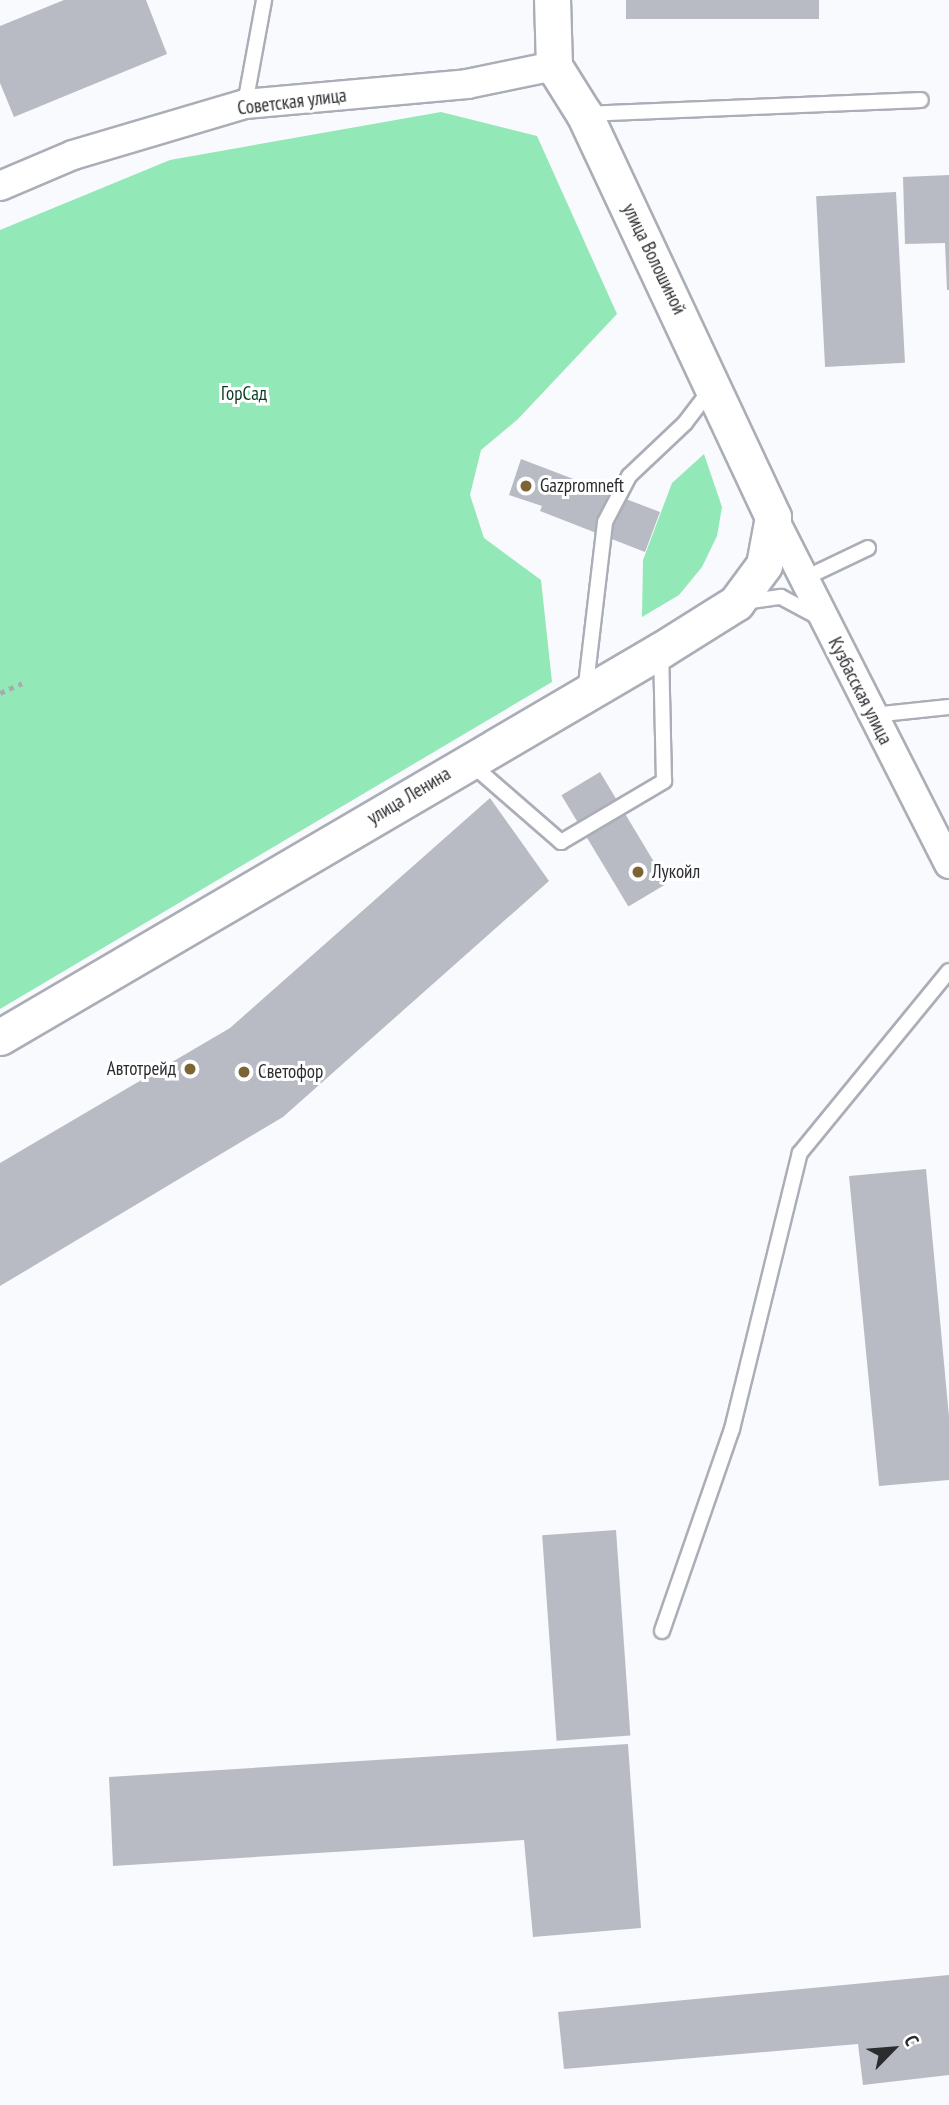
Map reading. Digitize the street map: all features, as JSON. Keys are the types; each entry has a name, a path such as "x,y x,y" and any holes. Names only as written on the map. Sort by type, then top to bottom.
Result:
{"street":[{"path":"552,0 554,66"},
{"name":"Советская улица","path":"0,186 73,155 245,104 467,84 554,66"},
{"name":"улица Волошиной","path":"554,66 584,114 714,386 773,517"},
{"name":"Кузбасская улица","path":"773,517 949,864"},
{"name":"улица Ленина","path":"0,1037 661,650 736,603 764,565 773,517"}],"lane":[{"path":"245,104 264,0"},
{"path":"584,114 921,100"},
{"path":"585,694 605,522 629,476 685,423 714,386"},
{"path":"803,579 868,548"},
{"path":"736,603 781,597 824,620"},
{"path":"468,761 561,842 664,781 661,650"},
{"path":"873,715 949,707"},
{"path":"662,1632 732,1429 800,1153 949,971"}],"path":[{"path":"0,693 22,682"}],"green space":[{"name":"ГорСад","path":"441,112 537,136 617,314 518,419 481,450 470,495 484,538 541,580 552,682 0,1009 0,230 170,160"},
{"path":"704,454 722,507 717,536 702,567 679,595 642,617 643,560 672,483"}],"building":[{"path":"64,0 146,0 167,54 14,117 0,83 0,26"},
{"path":"626,0 819,0 819,19 626,19"},
{"path":"949,175 947,290 945,243 905,244 903,177"},
{"path":"896,192 905,363 825,367 816,196"},
{"path":"521,459 660,512 645,552 540,511 542,506 509,495"},
{"path":"600,772 667,883 628,907 561,795"},
{"name":"Светофор","path":"490,798 549,881 283,1117 0,1286 0,1163 230,1028"},
{"path":"926,1169 949,1417 949,1480 879,1486 849,1176"},
{"path":"616,1530 630,1735 557,1741 542,1535"},
{"path":"628,1744 641,1928 533,1937 524,1840 113,1866 109,1777"},
{"path":"949,1975 949,2075 863,2085 858,2044 564,2069 558,2012"}],"place":[{"name":"Gazpromneft","path":"526,486"},
{"name":"Лукойл","path":"638,872"},
{"name":"Автотрейд","path":"190,1069"},
{"name":"Светофор","path":"244,1072"}]}
